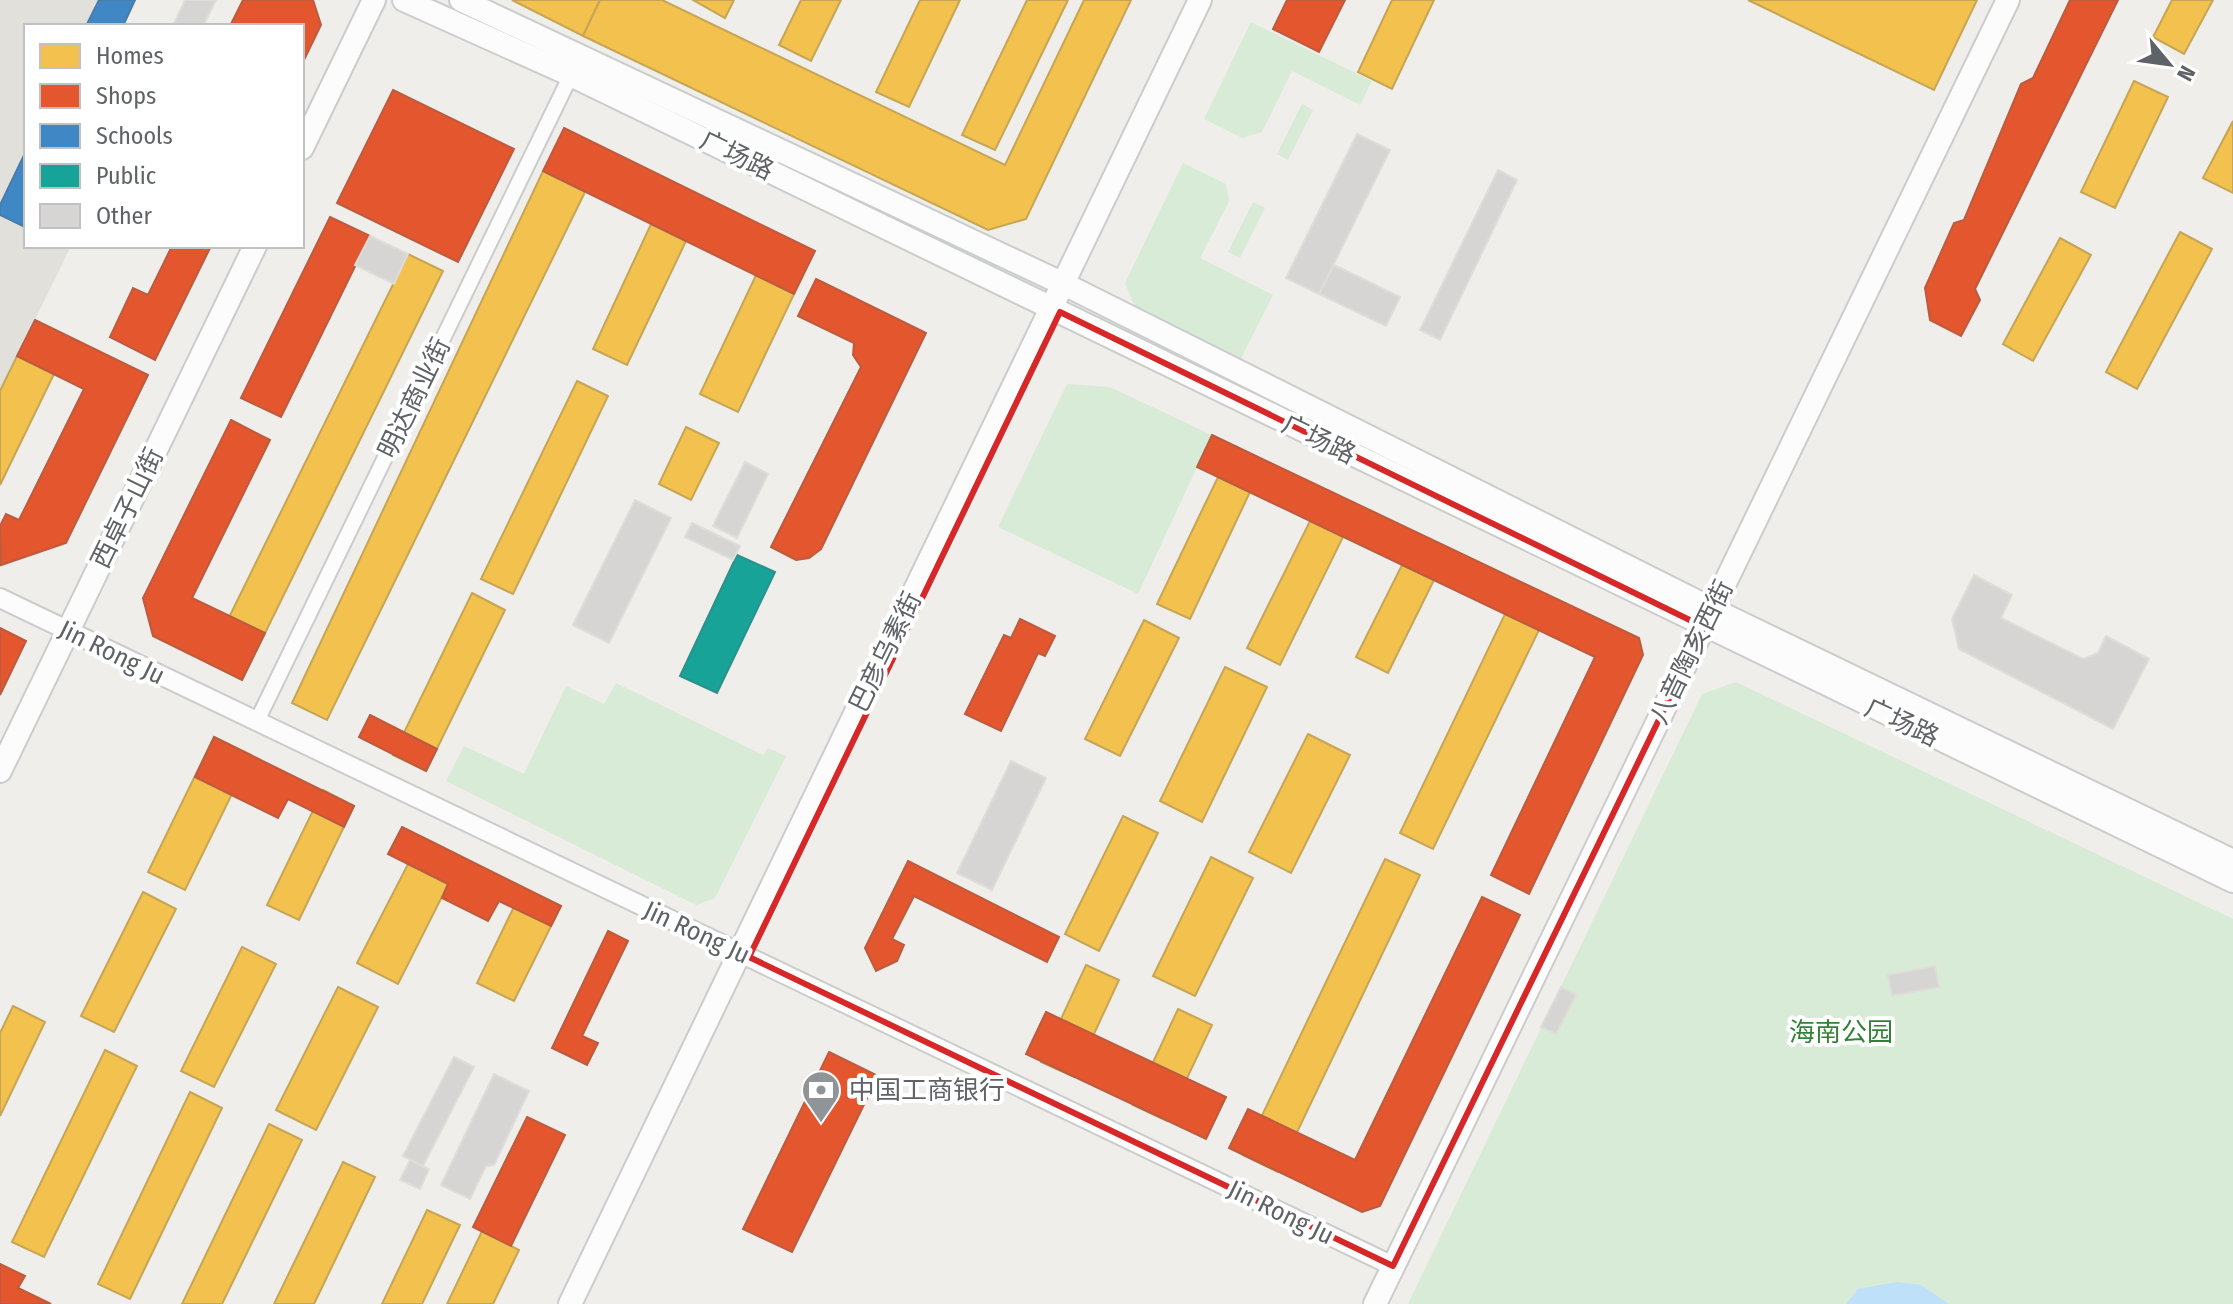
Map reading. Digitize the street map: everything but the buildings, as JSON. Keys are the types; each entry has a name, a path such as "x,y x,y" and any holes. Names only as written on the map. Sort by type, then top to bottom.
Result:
{"street":[{"path":"304,144 374,0"},
{"name":"广场路","path":"404,0 571,75 1056,310 1708,618 2233,861"},
{"name":"广场路","path":"461,0 1067,286 1708,618 2233,881"},
{"name":"巴彦乌素街","path":"570,1304 744,955 1056,310 1200,0"},
{"name":"巴彦乌素街","path":"1067,286 1211,0"},
{"name":"八音陶亥西街","path":"1375,1304 2008,0"},
{"name":"明达商业街","path":"257,721 571,75"},
{"name":"西卓子山街","path":"0,771 254,248"},
{"name":"Jin Rong Ju","path":"0,598 1393,1266"},
{"name":"巴彦乌素街","path":"581,1304 744,955"}],"highlighted area":[{"path":"1060,312 1704,627 1393,1266 749,957"}],"shaded area":[{"path":"0,0 135,0 124,24 24,24 24,248 70,248 0,391"}],"green space":[{"path":"1251,22 1372,81 1360,105 1292,71 1262,132 1242,138 1204,119"},
{"path":"1302,104 1313,110 1288,160 1277,154"},
{"path":"1183,163 1226,184 1229,201 1200,258 1273,295 1240,360 1135,307 1125,283"},
{"path":"1253,202 1265,208 1240,258 1228,252"},
{"path":"1067,384 1110,387 1212,435 1138,594 998,527"},
{"name":"海南公园","path":"1736,682 2233,919 2233,1304 1408,1304 1702,694"},
{"path":"616,683 763,755 768,748 786,756 715,898 696,905 446,781 464,746 524,774 566,686 604,704"}],"water":[{"path":"1897,1282 1921,1285 1949,1304 1846,1304 1858,1289"}],"place":[{"name":"中国工商银行","path":"821,1124"}]}
